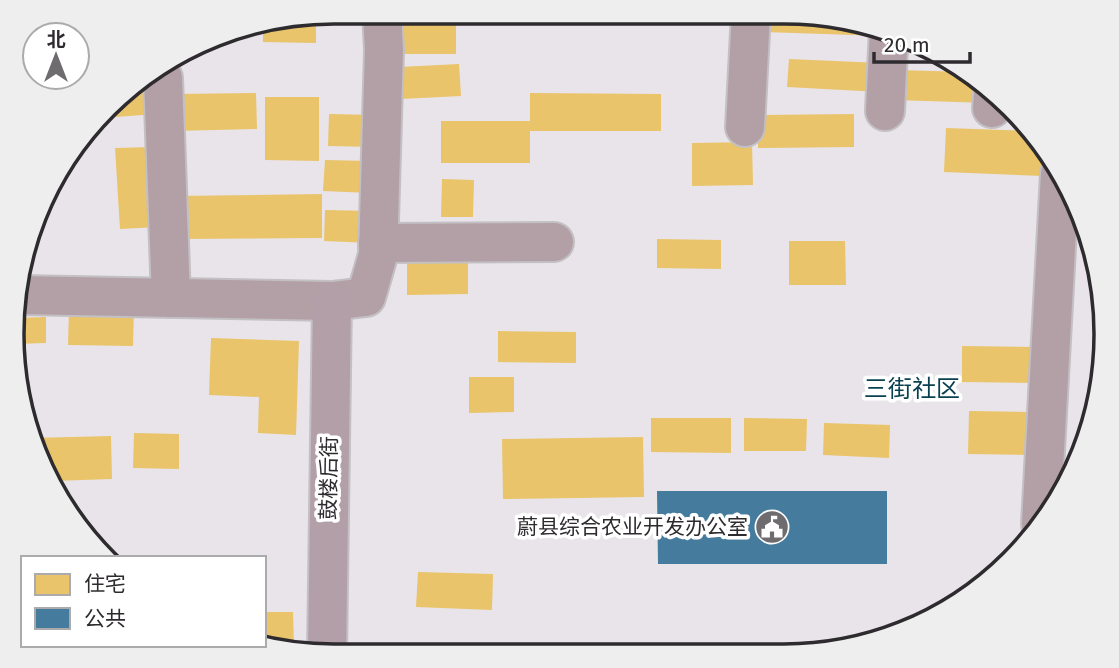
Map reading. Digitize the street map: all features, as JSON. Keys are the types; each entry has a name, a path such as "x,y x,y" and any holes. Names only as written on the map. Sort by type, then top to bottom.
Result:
{"main road":[{"name":"鼓楼后街","path":"327,644 332,301"}],"street":[{"path":"27,295 332,301 366,297 378,255 383,24"},
{"path":"745,127 750,24"},
{"path":"885,111 888,43"},
{"path":"163,78 171,298"},
{"path":"1042,506 1059,190"},
{"path":"378,243 554,242"}],"building: 住宅":[{"path":"400,24 456,24 456,54 400,54"},
{"path":"764,24 785,24 825,27 866,35 764,32"},
{"path":"316,25 316,43 263,42 263,33"},
{"path":"789,59 881,63 880,92 787,87"},
{"path":"459,64 461,96 401,99 399,67"},
{"path":"896,70 948,71 973,88 988,103 895,100"},
{"path":"154,82 157,114 113,117"},
{"path":"256,93 257,129 174,131 174,94"},
{"path":"530,93 661,94 661,131 530,131 530,163 441,163 441,121 530,121"},
{"path":"265,97 319,97 319,161 265,160"},
{"path":"329,114 375,115 374,147 328,146"},
{"path":"854,114 854,147 758,148 758,115"},
{"path":"946,128 1019,131 1043,164 1043,176 944,172"},
{"path":"752,142 753,185 692,186 692,143"},
{"path":"154,147 158,227 120,229 115,148"},
{"path":"325,160 371,161 370,193 323,191"},
{"path":"442,179 474,180 473,217 441,217"},
{"path":"322,194 322,238 174,239 174,196"},
{"path":"325,210 372,211 371,243 324,241"},
{"path":"657,239 721,240 721,269 657,268"},
{"path":"789,241 845,241 846,285 789,285"},
{"path":"468,252 468,294 407,295 407,253"},
{"path":"69,308 134,309 133,346 68,345"},
{"path":"46,317 46,343 24,344 25,318"},
{"path":"498,331 576,332 576,363 498,362"},
{"path":"211,338 299,341 296,435 258,433 259,397 209,395"},
{"path":"962,346 1038,347 1037,383 962,382"},
{"path":"469,377 514,377 514,412 469,413"},
{"path":"969,411 1031,412 1030,455 968,454"},
{"path":"651,418 731,418 731,453 651,452"},
{"path":"744,418 807,419 806,451 744,451"},
{"path":"824,423 890,425 889,458 823,455"},
{"path":"134,433 179,434 179,469 133,468"},
{"path":"111,436 112,479 61,481 43,438"},
{"path":"643,437 644,497 503,499 502,439"},
{"path":"418,572 493,574 492,610 416,607"},
{"path":"266,612 293,612 294,641 266,636"}],"building: 公共":[{"name":"蔚县综合农业开发办公室","path":"657,491 887,491 887,564 658,564"}],"place":[{"name":"蔚县综合农业开发办公室","path":"772,527"}],"district":[{"name":"三街社区","path":"912,389"}]}
